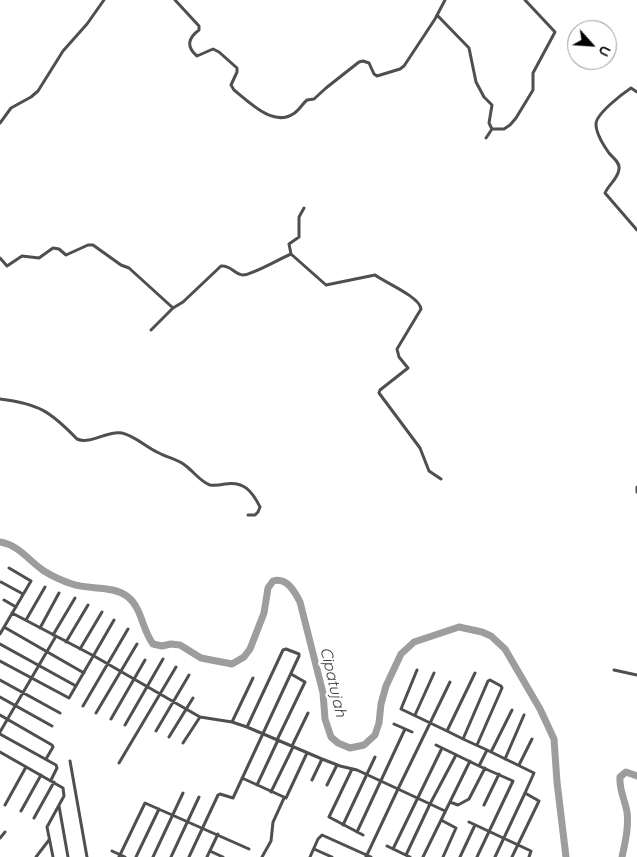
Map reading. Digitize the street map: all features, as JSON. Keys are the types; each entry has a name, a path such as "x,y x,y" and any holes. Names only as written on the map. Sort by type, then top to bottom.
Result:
{"street":[{"path":"0,122 10,108 38,91 63,51 87,24 104,0"},
{"path":"175,0 199,26 199,30 190,41 189,46 193,53 197,56 213,50 219,52 237,68 230,84 231,87 269,116 286,118 292,115 304,102 314,99 361,61 369,64 376,76 401,68 414,52 445,0"},
{"path":"492,129 504,128 510,125 516,118 533,90 533,73 555,32 525,0"},
{"path":"438,14 467,44 471,51 476,82 492,107 490,122 492,129 486,138"},
{"path":"637,92 631,88 624,93 599,115 596,124 600,138 619,168 606,193 637,230"},
{"path":"304,208 299,217 299,237 289,244 291,254 324,284 374,275 420,304 422,309 397,349 399,357 407,369 380,390 379,393 420,448 428,471 441,479"},
{"path":"0,258 7,266 22,256 39,258 53,248 59,249 66,254 93,244 133,271 173,308"},
{"path":"151,330 221,266 227,266 240,274 249,274 291,254"},
{"path":"0,399 19,402 51,414 77,439 82,441 98,436 121,433 136,439 158,453 177,460 205,483 212,486 232,483 241,484 253,494 260,506 255,515 248,515"},
{"path":"637,487 637,492"},
{"path":"0,634 31,581 9,568"},
{"path":"1,582 23,594"},
{"path":"26,620 45,587"},
{"path":"40,628 59,594"},
{"path":"34,818 57,766 0,733 75,598"},
{"path":"4,600 16,607"},
{"path":"66,642 88,605"},
{"path":"80,649 102,612"},
{"path":"12,613 94,656 200,717 232,722 247,727 336,765 367,774 445,811"},
{"path":"0,661 68,698 114,620"},
{"path":"4,627 84,673"},
{"path":"83,706 128,628"},
{"path":"0,644 76,686"},
{"path":"96,713 136,644"},
{"path":"189,857 218,795 220,794 232,799 299,656 285,648 247,727"},
{"path":"110,719 145,660"},
{"path":"124,725 163,660"},
{"path":"119,763 176,667"},
{"path":"417,670 400,707 534,773 495,857"},
{"path":"614,670 637,675"},
{"path":"415,715 434,673"},
{"path":"447,731 475,673"},
{"path":"257,785 305,682 291,674"},
{"path":"156,731 189,675"},
{"path":"232,722 253,678"},
{"path":"0,680 60,713"},
{"path":"463,739 490,680 502,688 477,745"},
{"path":"310,857 320,837 323,835 368,856 450,682"},
{"path":"0,697 52,726"},
{"path":"169,737 193,698"},
{"path":"479,766 512,710"},
{"path":"271,792 308,714"},
{"path":"505,759 524,715"},
{"path":"0,716 52,744 53,747 46,759"},
{"path":"183,743 200,717"},
{"path":"394,724 412,732"},
{"path":"357,832 405,729"},
{"path":"520,765 532,739"},
{"path":"436,745 518,782"},
{"path":"393,849 442,748"},
{"path":"0,752 62,787 64,794 48,826 52,857"},
{"path":"262,857 271,841 273,822 307,753"},
{"path":"387,846 408,856 430,804 456,755"},
{"path":"343,825 374,757"},
{"path":"312,780 322,759"},
{"path":"70,761 87,857"},
{"path":"423,857 470,761"},
{"path":"327,785 336,765"},
{"path":"5,805 26,766"},
{"path":"450,802 458,805 470,799 485,768"},
{"path":"352,769 329,817 363,835"},
{"path":"484,805 499,774"},
{"path":"21,811 41,775"},
{"path":"242,778 284,798"},
{"path":"477,857 513,780"},
{"path":"153,857 183,793"},
{"path":"512,857 540,801 525,793"},
{"path":"171,857 199,797"},
{"path":"119,856 145,803 249,849"},
{"path":"59,806 68,857"},
{"path":"136,857 158,809"},
{"path":"441,820 456,828 443,857"},
{"path":"469,822 531,852 530,857"},
{"path":"460,857 475,825"},
{"path":"0,838 5,832"},
{"path":"207,857 218,834"},
{"path":"36,857 49,840"},
{"path":"314,849 330,857"},
{"path":"112,851 119,856 125,857"},
{"path":"210,851 223,857"}],"waterway":[{"name":"Cipatujah","path":"0,542 13,546 44,571 61,580 79,586 108,589 122,593 133,602 153,644 162,646 180,645 201,658 232,664 244,657 250,649 264,613 268,588 273,581 278,580 286,583 300,602 323,693 325,719 331,737 338,743 350,748 364,745 375,735 386,686 401,654 414,642 459,627 491,636 505,649 540,709 554,739 566,857"},
{"name":"Cipatujah","path":"622,857 627,818 620,786 620,777 626,772 637,776"}]}
